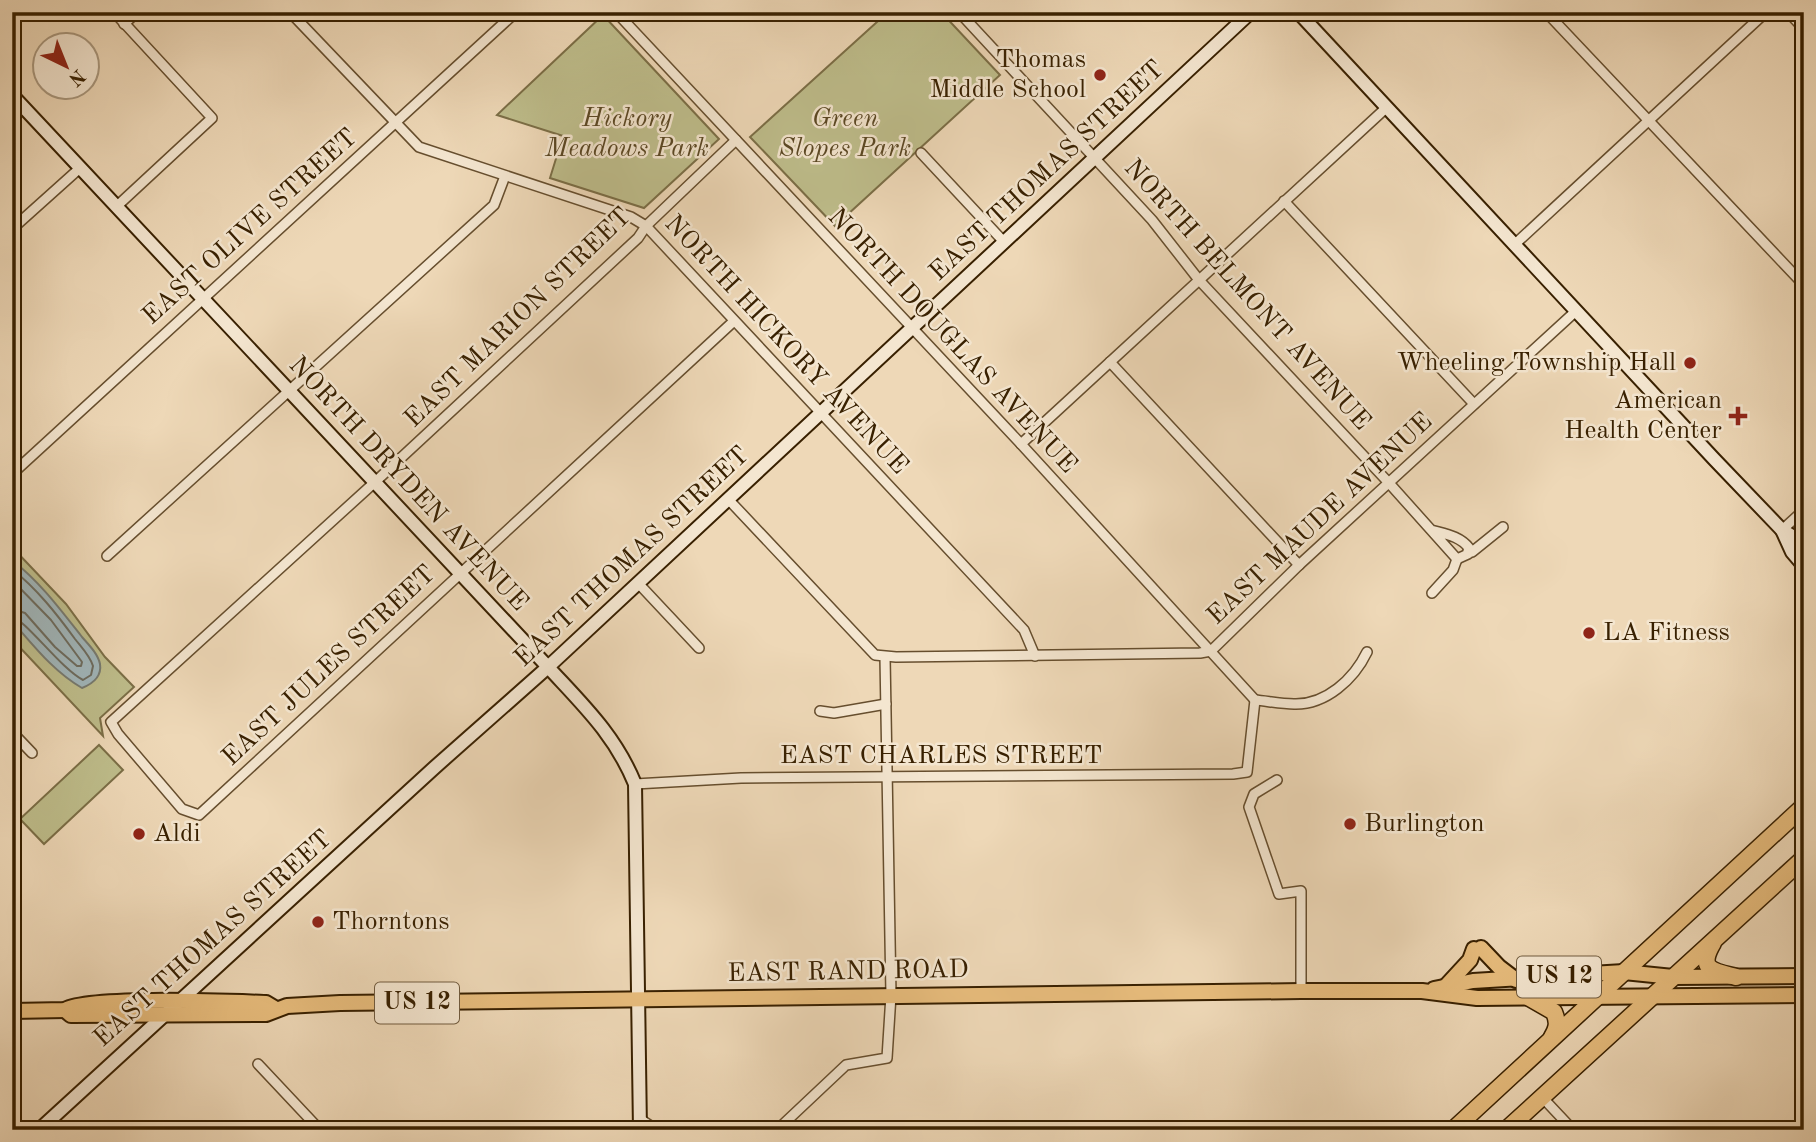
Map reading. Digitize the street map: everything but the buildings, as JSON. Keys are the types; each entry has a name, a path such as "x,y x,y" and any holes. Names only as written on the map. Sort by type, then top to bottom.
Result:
{"highway":[{"path":"1453,1130 1804,806"},
{"path":"1506,1130 1804,858"},
{"path":"1715,939 1706,954 1706,963 1714,972 1736,977"},
{"path":"1528,998 1554,1012 1558,1022 1547,1043"}],"main road":[{"path":"1445,986 1477,949 1516,980"},
{"name":"EAST RAND ROAD","path":"1422,991 1473,981 1624,972 1673,977 1804,976"},
{"name":"EAST RAND ROAD","path":"65,1010 71,1015 266,1014 287,1006 340,1003 1301,991 1422,991 1477,998 1804,995"},
{"name":"EAST RAND ROAD","path":"12,1011 65,1010 71,1005 88,1003 178,1001 266,1003 276,1009"}],"street":[{"path":"114,12 212,118 116,207"},
{"path":"124,24 136,12"},
{"name":"NORTH HICKORY AVENUE","path":"290,12 419,147 631,217 646,226 1024,630 1035,656"},
{"name":"EAST OLIVE STREET","path":"12,474 516,12"},
{"name":"NORTH DOUGLAS AVENUE","path":"616,12 1021,444 1255,699"},
{"name":"NORTH BELMONT AVENUE","path":"958,12 1163,232 1199,280 1457,559"},
{"name":"EAST THOMAS STREET","path":"39,1130 548,667 1251,12"},
{"path":"1298,12 1782,530 1804,543"},
{"path":"1546,12 1804,285"},
{"path":"1514,246 1766,12"},
{"path":"1788,12 1804,29"},
{"name":"NORTH DRYDEN AVENUE","path":"12,96 605,728 618,748 635,784 640,1125"},
{"path":"1021,444 1386,108"},
{"name":"EAST MARION STREET","path":"199,815 182,809 118,734 111,722 638,238 646,226 736,140"},
{"path":"920,153 1004,242"},
{"path":"12,229 80,168"},
{"path":"107,556 494,205 505,176"},
{"path":"1284,201 1474,404"},
{"name":"EAST MAUDE AVENUE","path":"885,657 1200,653 1211,650 1299,565 1576,311"},
{"name":"EAST JULES STREET","path":"199,815 734,321"},
{"path":"1110,362 1299,565"},
{"path":"728,499 875,655 885,657 891,995 887,1059 846,1065 777,1130"},
{"path":"1782,530 1804,510"},
{"path":"1468,551 1472,552 1503,527"},
{"path":"1431,530 1456,537 1469,548 1465,557 1457,559 1453,570 1432,593"},
{"path":"1782,530 1792,552 1804,566"},
{"path":"638,583 699,649"},
{"path":"1255,699 1294,705 1327,696 1356,671 1367,652"},
{"name":"EAST CHARLES STREET","path":"635,784 741,778 886,779 1233,774 1247,772 1255,699"},
{"path":"820,711 834,713 886,704"},
{"path":"12,732 32,753"},
{"path":"1276,780 1254,794 1249,807 1279,894 1301,891 1301,991"},
{"path":"258,1064 320,1130"},
{"path":"1542,1097 1573,1130"},
{"path":"640,1125 657,1130"}],"green space":[{"name":"Green Slopes Park","path":"888,12 941,12 1000,75 835,226 750,137"},
{"name":"Hickory Meadows Park","path":"603,15 719,139 644,208 550,178 563,136 497,115"},
{"path":"12,547 66,604 105,657 134,687 100,718 103,736 12,639"},
{"path":"99,745 123,770 44,844 20,819"},
{"path":"625,1121 638,1130 490,1130 487,1126"}],"water":[{"path":"12,560 49,596 95,653 100,664 99,673 89,684 82,688 62,674 44,658 12,621"}],"place":[{"name":"Thomas Middle School","path":"1100,75"},
{"name":"Wheeling Township Hall","path":"1690,363"},
{"name":"American Health Center","path":"1738,416"},
{"name":"LA Fitness","path":"1589,633"},
{"name":"Burlington","path":"1350,824"},
{"name":"Aldi","path":"139,834"},
{"name":"Thorntons","path":"318,922"}]}
